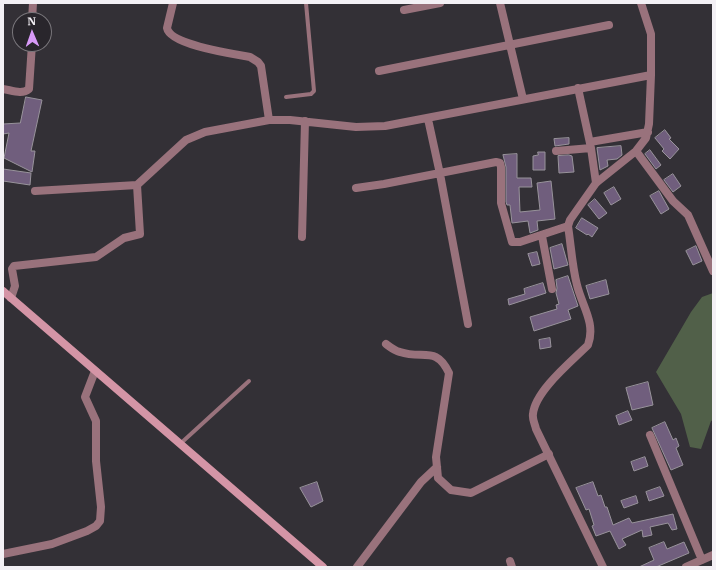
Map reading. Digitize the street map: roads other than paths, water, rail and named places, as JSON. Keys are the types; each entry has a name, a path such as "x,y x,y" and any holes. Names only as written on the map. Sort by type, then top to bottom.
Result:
{"street":[{"path":"173,3 167,28 170,34 186,42 250,57 258,62 262,72 269,120"},
{"path":"404,10 440,3"},
{"path":"500,3 523,99"},
{"path":"603,567 536,429 532,415 535,404 555,379 588,345 591,336 590,318 577,283 568,226 570,220 596,183 636,151 648,132 651,75 651,34 641,3"},
{"path":"379,71 609,26"},
{"path":"3,89 20,92 26,92 29,89 31,52"},
{"path":"35,191 137,185 180,145 193,136 269,120 305,121 368,127 385,126 428,119 578,88 651,75"},
{"path":"578,88 591,145 596,183"},
{"path":"428,119 440,174 468,324"},
{"path":"302,237 305,121"},
{"path":"556,151 591,145 648,132"},
{"path":"636,151 673,201 688,216 713,271"},
{"path":"356,188 440,174 493,162 500,163 501,203 512,242 520,242 542,236 568,226"},
{"path":"11,298 15,286 12,269 14,266 96,258 124,238 140,234 137,185"},
{"path":"542,236 552,289"},
{"path":"3,291 322,567"},
{"path":"386,344 399,352 436,356 444,362 449,373 436,457 438,478 451,490 471,493 548,454"},
{"path":"3,554 52,544 87,531 96,526 100,521 101,507 96,461 96,421 85,397 95,371"},
{"path":"650,435 702,560"},
{"path":"357,567 421,482 437,467"},
{"path":"686,567 713,555"}],"lane":[{"path":"286,97 311,94 314,91 306,3"},
{"path":"180,444 249,381"}]}
